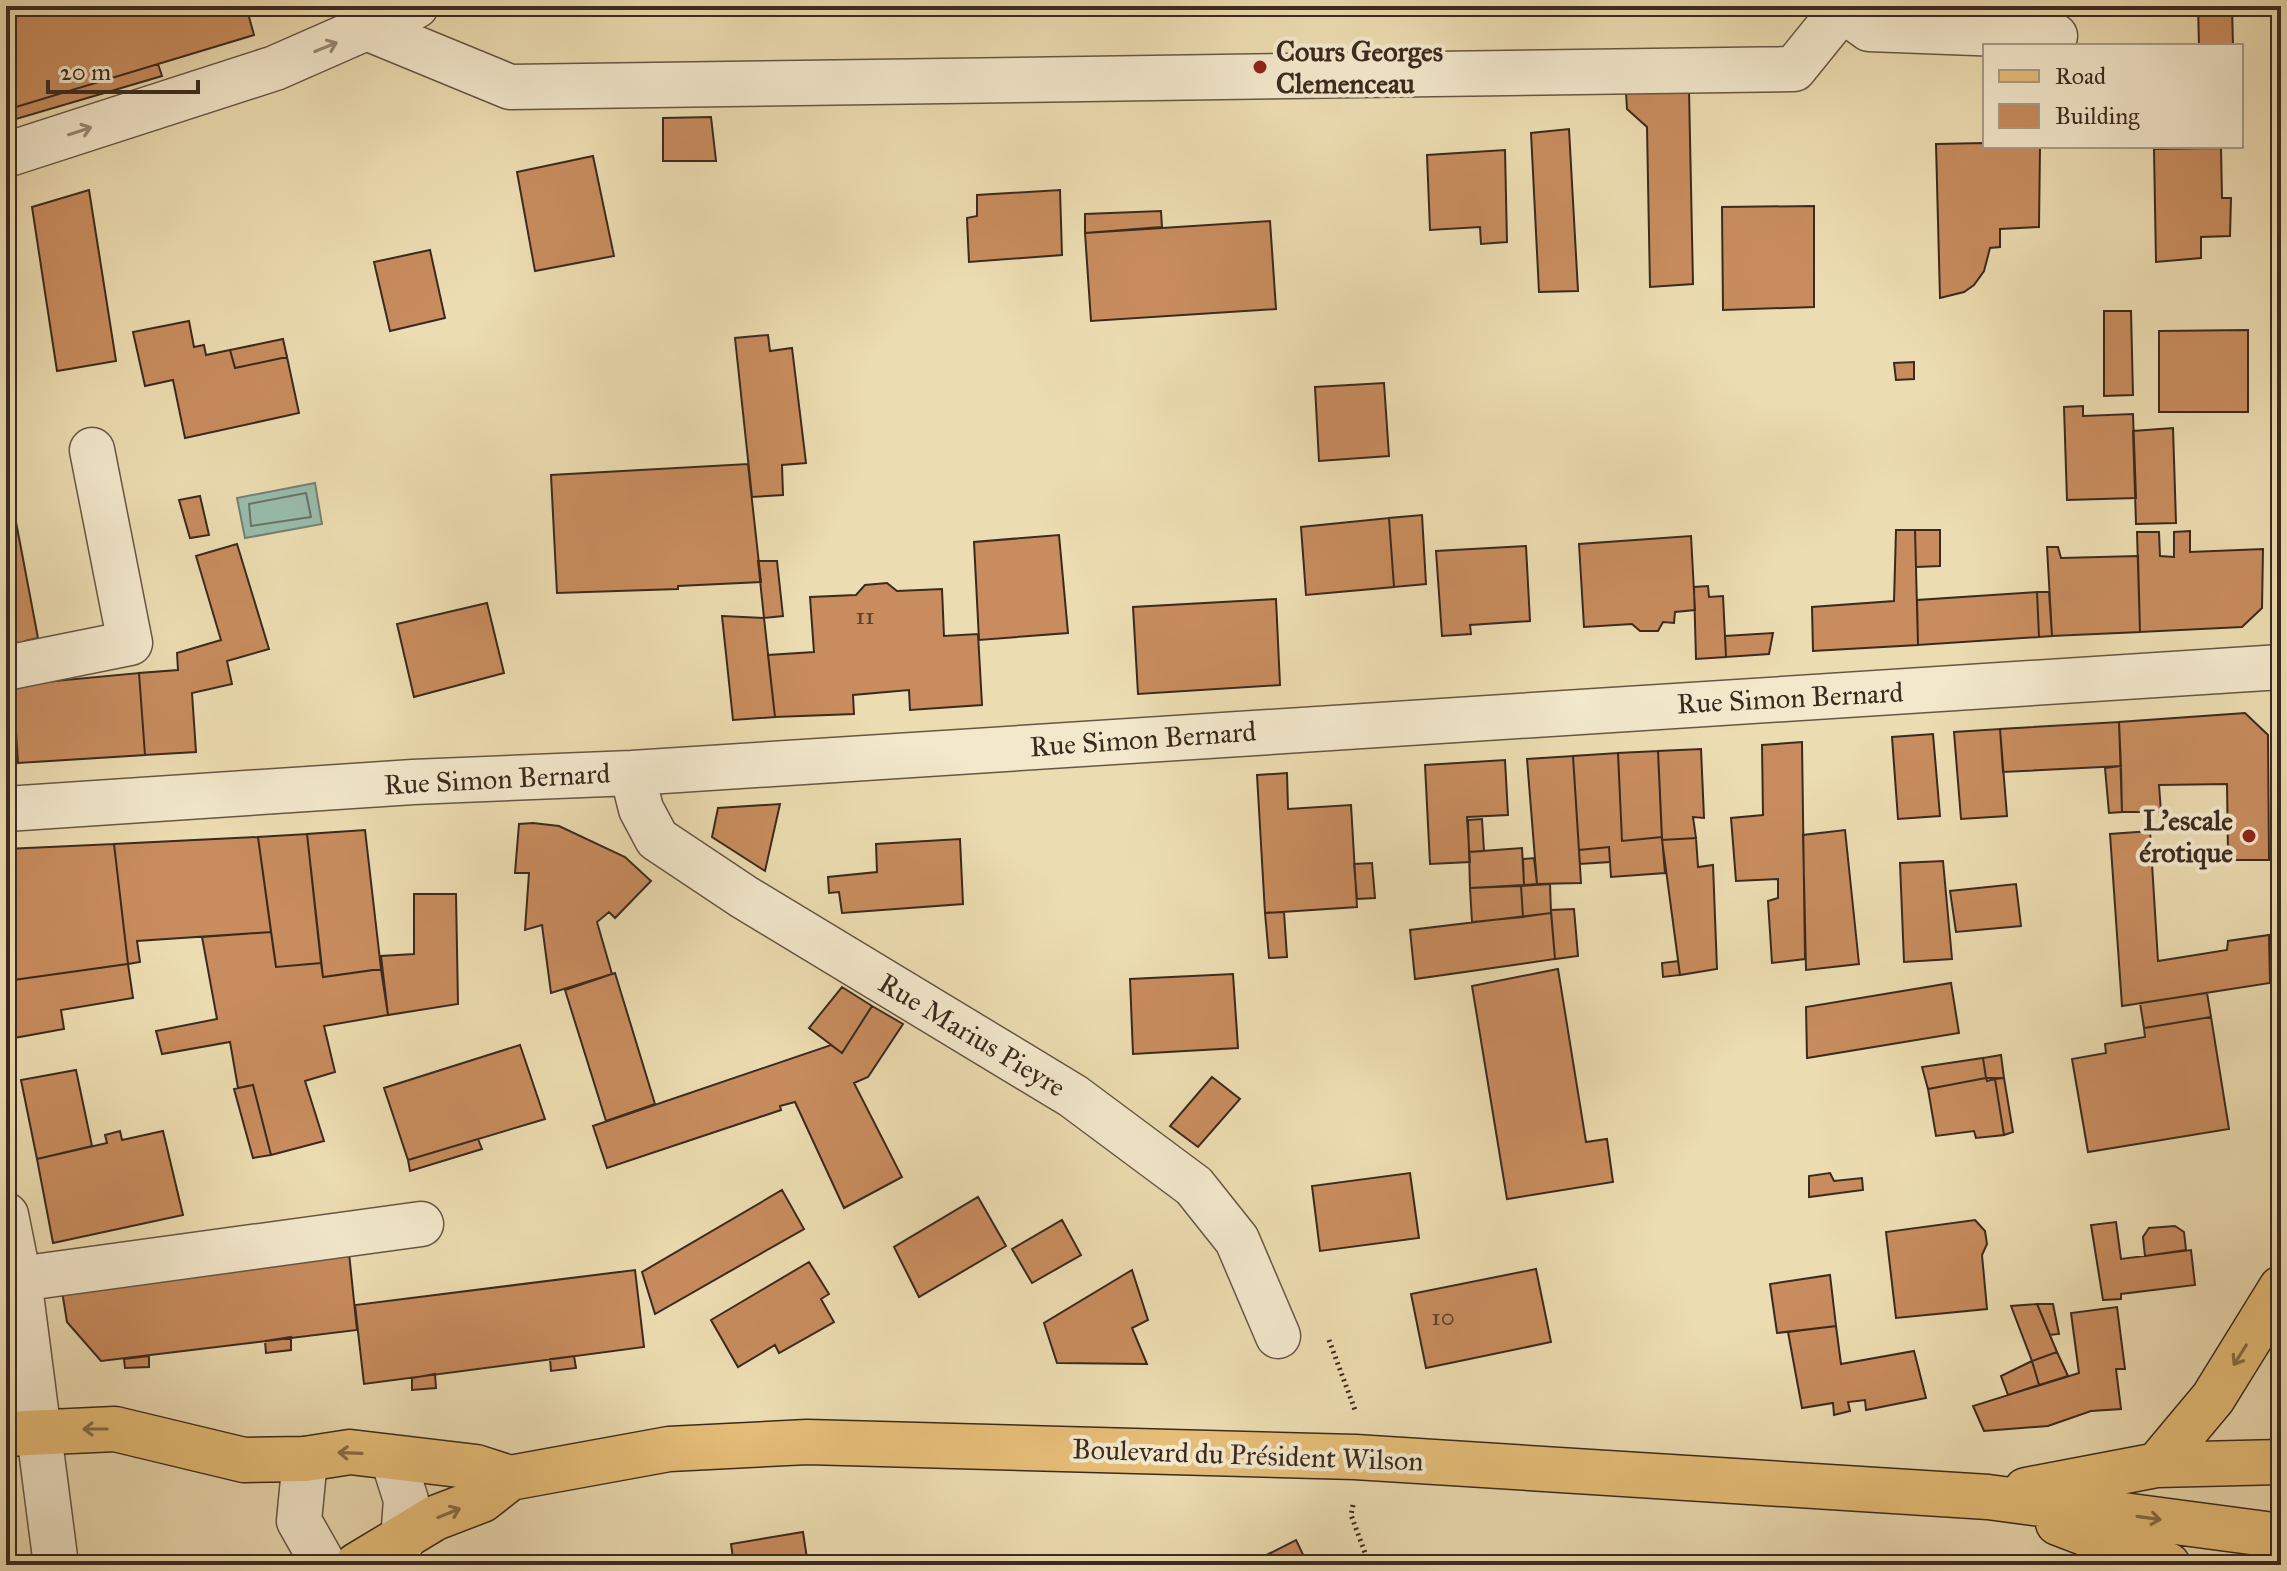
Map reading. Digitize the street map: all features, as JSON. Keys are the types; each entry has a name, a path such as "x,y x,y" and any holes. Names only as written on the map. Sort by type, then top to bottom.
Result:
{"main road":[{"path":"2157,1465 2213,1398 2281,1288"},
{"name":"Boulevard du Président Wilson","path":"23,1432 115,1429 244,1460 305,1459 350,1452 476,1467 510,1478"},
{"name":"Boulevard du Président Wilson","path":"357,1565 435,1518 482,1500 510,1478 669,1449 844,1442 1355,1457 1988,1497 2281,1536"},
{"name":"Boulevard du Président Wilson","path":"1988,1497 2157,1465 2281,1462"},
{"path":"1988,1497 2168,1565"}],"street":[{"path":"6,155 275,68 416,6"},
{"path":"369,29 510,87 1794,69 1844,8 1869,29 2055,36"},
{"path":"6,668 130,643 92,450"},
{"name":"Rue Simon Bernard","path":"6,809 413,782 632,773 2281,667"},
{"name":"Rue Marius Pieyre","path":"632,773 641,809 657,839 771,913 1073,1096 1194,1186 1237,1240 1278,1336"},
{"path":"6,1215 19,1279 23,1432 56,1565"},
{"path":"19,1279 421,1224"},
{"path":"305,1459 299,1521 324,1565"},
{"path":"393,1459 406,1500 403,1540"}],"path":[{"path":"1329,1340 1354,1408 1356,1423"},
{"path":"1354,1500 1351,1515 1368,1561 1376,1565"}],"green space":[{"path":"1901,6 2067,6 2067,18 1902,21"}],"water":[{"path":"315,483 322,524 245,538 237,498"}],"building":[{"path":"6,6 246,6 254,35 6,110"},
{"path":"2198,6 2232,6 2233,44 2199,44"},
{"path":"158,64 162,76 6,122 6,110"},
{"path":"1689,89 1693,284 1650,287 1647,127 1627,109 1626,92"},
{"path":"711,117 716,161 663,161 663,118"},
{"path":"1569,129 1578,291 1539,292 1531,133"},
{"path":"1983,143 1983,148 2040,148 2039,227 2000,229 2000,247 1990,248 1984,271 1974,285 1964,292 1940,298 1936,144"},
{"path":"2221,148 2222,198 2231,198 2230,236 2201,237 2201,258 2156,262 2154,149"},
{"path":"1505,150 1507,242 1481,244 1480,227 1430,230 1427,155"},
{"path":"593,156 614,256 535,271 517,172"},
{"path":"89,190 116,361 57,371 32,207"},
{"path":"1060,190 1062,255 969,262 967,218 977,216 977,195"},
{"path":"1814,206 1814,307 1723,310 1722,207"},
{"path":"1161,211 1162,227 1085,233 1085,214"},
{"path":"1270,221 1276,309 1091,321 1085,233"},
{"path":"430,250 445,318 390,331 374,262"},
{"path":"2104,311 2131,311 2133,395 2104,396"},
{"path":"189,321 194,347 204,345 206,355 230,350 235,368 287,357 299,413 185,438 173,380 145,386 133,332"},
{"path":"2248,330 2248,412 2159,412 2159,331"},
{"path":"768,335 770,351 792,348 806,463 782,465 783,495 752,497 735,338"},
{"path":"283,339 287,357 235,368 230,350"},
{"path":"1914,362 1914,379 1896,380 1894,363"},
{"path":"1384,383 1389,456 1319,461 1315,387"},
{"path":"2083,406 2083,416 2133,414 2136,498 2067,500 2064,407"},
{"path":"2173,428 2176,523 2136,524 2133,431"},
{"path":"748,464 761,582 678,586 678,589 557,593 551,475"},
{"path":"6,469 38,638 25,641 26,648 6,652"},
{"path":"200,496 209,535 190,538 179,500"},
{"path":"1422,515 1426,584 1394,587 1389,518"},
{"path":"1389,518 1394,587 1306,595 1301,527"},
{"path":"1896,530 1915,530 1918,645 1813,651 1812,607 1894,601"},
{"path":"1915,530 1940,530 1940,566 1916,567"},
{"path":"2190,531 2190,552 2263,549 2262,608 2242,627 2140,632 2137,532 2159,532 2160,556 2174,557 2174,532"},
{"path":"1059,535 1068,633 979,640 974,542"},
{"path":"1691,536 1695,610 1675,612 1674,623 1663,622 1658,631 1640,631 1632,624 1584,627 1579,544"},
{"path":"237,544 269,649 227,661 232,684 192,693 196,752 145,755 139,673 178,670 177,653 221,640 196,556"},
{"path":"1526,546 1530,621 1470,625 1471,634 1442,636 1436,551"},
{"path":"2047,547 2058,547 2061,558 2138,556 2140,632 2052,636"},
{"path":"758,561 777,561 783,616 764,618"},
{"path":"887,583 897,591 942,589 944,636 978,634 982,705 910,710 909,690 853,695 854,714 775,717 768,655 814,652 810,597 856,595 865,585"},
{"path":"1708,586 1709,597 1723,596 1726,657 1696,659 1694,587"},
{"path":"2037,592 2049,592 2052,636 2039,637"},
{"path":"2037,592 2039,637 1918,645 1917,600"},
{"path":"1276,599 1280,685 1138,694 1133,607"},
{"path":"487,603 504,673 414,697 397,624"},
{"path":"722,616 764,618 775,717 733,720"},
{"path":"1773,633 1769,654 1726,657 1725,636"},
{"path":"139,673 145,755 18,763 13,685"},
{"path":"6,685 13,685 18,763 6,764"},
{"path":"2245,713 2268,735 2269,860 2236,860 2228,854 2227,784 2159,785 2161,812 2122,812 2119,722"},
{"path":"2119,722 2121,766 2003,772 2000,729"},
{"path":"2000,729 2007,816 1961,819 1954,732"},
{"path":"1933,734 1940,816 1898,819 1892,737"},
{"path":"1802,742 1805,959 1772,963 1768,901 1778,898 1778,879 1736,881 1731,818 1763,815 1762,745"},
{"path":"1701,749 1704,818 1693,817 1696,838 1662,840 1658,751"},
{"path":"1658,751 1662,837 1622,841 1618,753"},
{"path":"1618,753 1622,841 1662,837 1665,873 1611,877 1609,847 1579,850 1573,756"},
{"path":"1573,756 1581,883 1537,884 1527,759"},
{"path":"1505,760 1508,815 1467,817 1470,862 1430,864 1425,765"},
{"path":"2121,766 2122,812 2109,813 2105,768"},
{"path":"1287,773 1288,809 1351,805 1357,907 1265,913 1257,775"},
{"path":"780,804 765,871 712,837 718,808"},
{"path":"1482,819 1484,851 1469,852 1468,820"},
{"path":"519,824 559,826 625,857 651,881 615,918 609,912 597,922 612,974 551,993 542,925 525,930 529,873 515,873"},
{"path":"365,830 381,969 323,977 307,834"},
{"path":"1845,830 1859,964 1806,970 1803,835"},
{"path":"2150,831 2158,961 2227,950 2228,941 2269,935 2270,983 2122,1006 2110,834"},
{"path":"307,834 321,963 276,967 258,837"},
{"path":"258,837 271,932 137,941 140,962 128,964 114,844"},
{"path":"1696,838 1698,867 1713,865 1717,969 1680,975 1662,840"},
{"path":"960,839 963,904 842,913 839,892 829,893 828,877 877,872 876,844"},
{"path":"114,844 128,964 6,981 6,849"},
{"path":"1609,847 1610,862 1580,864 1579,850"},
{"path":"1522,848 1524,885 1470,888 1469,852"},
{"path":"1534,858 1537,884 1524,885 1523,859"},
{"path":"1943,861 1952,959 1904,962 1900,863"},
{"path":"1372,863 1375,898 1357,899 1354,864"},
{"path":"1550,884 1551,913 1523,917 1521,886"},
{"path":"2016,884 2021,926 1956,932 1950,891"},
{"path":"1521,886 1523,917 1472,922 1470,888"},
{"path":"414,894 456,894 458,1004 388,1015 381,956 414,954"},
{"path":"1574,909 1578,956 1555,959 1551,910"},
{"path":"1284,912 1287,957 1269,958 1265,913"},
{"path":"1551,913 1555,959 1415,979 1410,930"},
{"path":"271,932 276,967 321,963 323,977 381,969 388,1015 324,1026 335,1072 305,1081 324,1141 271,1155 253,1085 238,1088 230,1042 162,1054 156,1031 217,1019 202,937"},
{"path":"1678,961 1680,975 1663,977 1662,963"},
{"path":"128,964 133,998 61,1010 64,1029 14,1038 6,981"},
{"path":"1558,969 1586,1142 1607,1139 1613,1182 1507,1199 1472,986"},
{"path":"615,973 655,1104 606,1121 565,990"},
{"path":"1233,974 1238,1048 1133,1054 1130,979"},
{"path":"1951,983 1959,1033 1807,1058 1806,1007"},
{"path":"842,987 872,1006 842,1053 809,1028"},
{"path":"2207,993 2211,1017 2144,1028 2140,1003"},
{"path":"872,1006 903,1024 868,1077 854,1083 902,1177 844,1208 795,1102 780,1106 781,1110 607,1168 593,1126 831,1045 842,1053"},
{"path":"2211,1017 2229,1129 2088,1152 2072,1059 2106,1053 2105,1044 2145,1037 2144,1028"},
{"path":"520,1045 545,1119 408,1160 384,1088"},
{"path":"2001,1055 2004,1078 1986,1078 1983,1058"},
{"path":"1983,1058 1986,1078 1928,1089 1922,1067"},
{"path":"76,1070 92,1146 37,1159 21,1080"},
{"path":"1212,1077 1240,1099 1198,1147 1170,1126"},
{"path":"1986,1078 1987,1081 1995,1079 2004,1135 1976,1138 1974,1131 1936,1136 1928,1089"},
{"path":"2004,1078 2013,1132 2004,1135 1995,1079"},
{"path":"253,1085 271,1155 253,1158 234,1089"},
{"path":"120,1131 122,1140 163,1131 183,1215 53,1243 37,1159 107,1143 105,1135"},
{"path":"478,1139 482,1149 410,1171 408,1160"},
{"path":"1410,1173 1419,1238 1320,1251 1312,1186"},
{"path":"1830,1173 1834,1181 1862,1178 1863,1190 1809,1197 1809,1176"},
{"path":"782,1190 804,1229 655,1314 642,1272"},
{"path":"978,1197 1006,1246 919,1297 894,1247"},
{"path":"1062,1220 1081,1255 1032,1283 1012,1249"},
{"path":"1975,1220 1985,1231 1987,1244 1982,1255 1987,1309 1896,1318 1886,1232"},
{"path":"2116,1222 2121,1259 2191,1250 2195,1285 2121,1294 2121,1299 2103,1300 2091,1225"},
{"path":"2175,1226 2184,1232 2186,1250 2145,1256 2143,1237 2149,1228"},
{"path":"349,1253 357,1330 101,1361 67,1322 62,1291"},
{"path":"809,1262 829,1294 821,1299 834,1322 779,1353 775,1345 738,1367 711,1320"},
{"path":"1536,1269 1551,1342 1426,1368 1411,1294"},
{"path":"635,1270 644,1347 364,1384 355,1305"},
{"path":"1132,1270 1148,1320 1132,1328 1147,1364 1057,1363 1044,1323"},
{"path":"1830,1275 1836,1326 1777,1333 1770,1284"},
{"path":"2037,1304 2053,1304 2059,1334 2050,1335"},
{"path":"2037,1304 2057,1352 2032,1361 2011,1306"},
{"path":"2117,1307 2125,1369 2116,1369 2121,1409 2091,1411 2048,1426 1984,1431 1973,1406 2079,1373 2071,1313"},
{"path":"1836,1326 1841,1364 1914,1351 1926,1398 1866,1410 1865,1400 1848,1402 1850,1411 1834,1415 1833,1403 1802,1408 1788,1332"},
{"path":"291,1337 291,1350 266,1353 265,1341"},
{"path":"2057,1352 2068,1376 2039,1385 2032,1361"},
{"path":"149,1356 149,1367 125,1368 124,1359"},
{"path":"574,1356 576,1368 551,1371 550,1359"},
{"path":"2032,1361 2039,1385 2008,1395 2001,1376"},
{"path":"435,1374 436,1388 412,1390 412,1378"},
{"path":"803,1532 808,1565 734,1565 731,1544"},
{"path":"1296,1540 1308,1565 1247,1565"},
{"path":"1504,1561 1609,1564 1609,1565 1504,1565"}],"place":[{"name":"Cours Georges Clemenceau","path":"1260,67"},
{"name":"L'escale érotique","path":"2249,836"}]}
